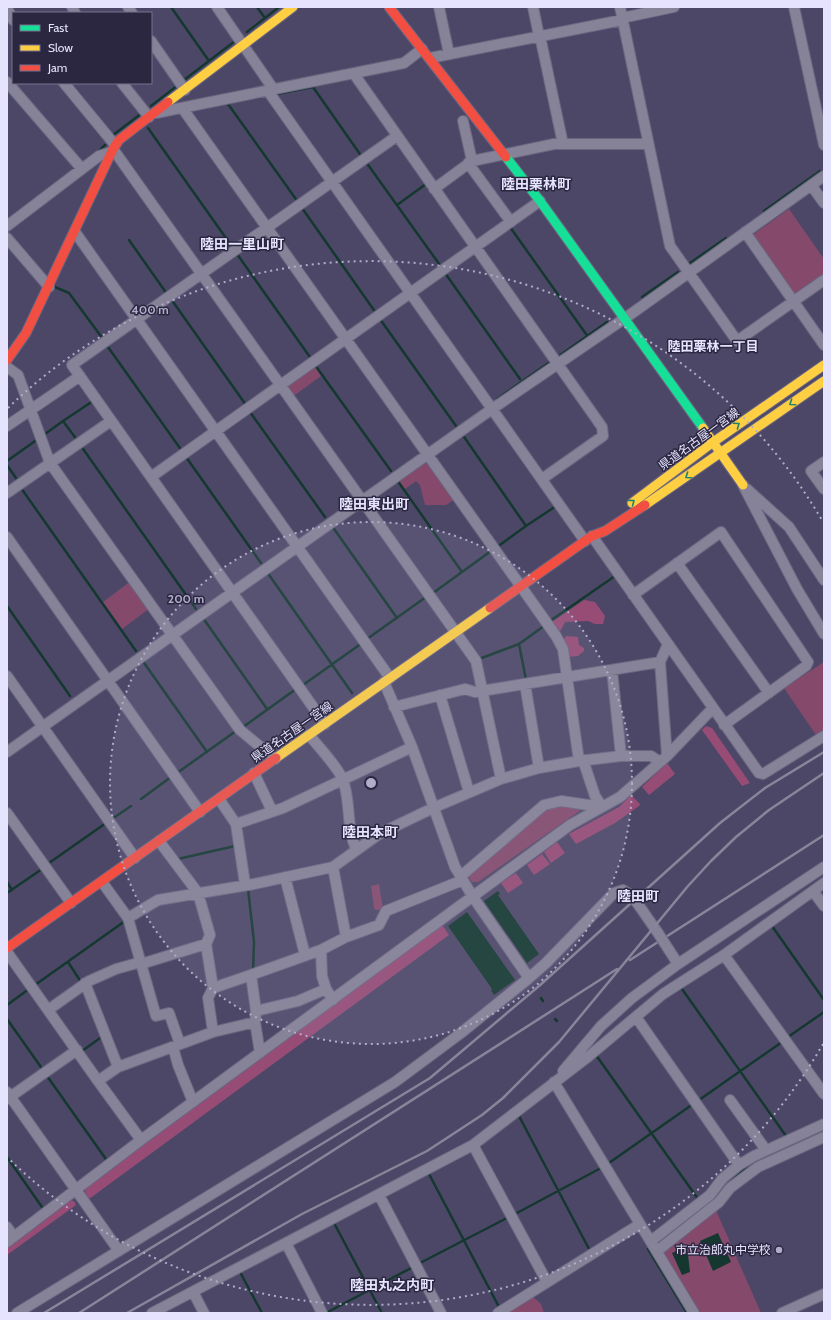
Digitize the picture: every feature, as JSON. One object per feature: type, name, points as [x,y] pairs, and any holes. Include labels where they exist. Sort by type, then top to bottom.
[{"type":"main road","points":[[7,360],[26,332],[49,287],[113,149],[119,140],[293,7]]},
{"type":"main road","points":[[389,7],[540,201],[743,485]]},
{"type":"main road","name":"県道名古屋一宮線","points":[[7,948],[588,538],[600,526],[712,443],[824,365]]},
{"type":"main road","name":"県道名古屋一宮線","points":[[588,538],[605,531],[720,454],[821,383]]},
{"type":"street","points":[[217,7],[332,182],[492,409],[542,479],[633,595],[759,773],[764,774],[824,736]]},
{"type":"street","points":[[439,7],[449,54]]},
{"type":"street","points":[[533,7],[563,144]]},
{"type":"street","points":[[620,7],[670,246],[737,341],[824,280]]},
{"type":"street","points":[[430,58],[674,7]]},
{"type":"street","points":[[794,7],[824,146]]},
{"type":"street","points":[[7,8],[12,18]]},
{"type":"street","points":[[152,42],[185,90]]},
{"type":"street","points":[[123,84],[152,115],[404,63],[422,49]]},
{"type":"street","points":[[354,74],[602,427],[603,436],[542,479]]},
{"type":"street","points":[[7,82],[82,169]]},
{"type":"street","points":[[65,84],[113,149],[476,661],[501,779]]},
{"type":"street","points":[[183,109],[563,649],[581,760],[595,796],[602,807]]},
{"type":"street","points":[[463,121],[470,162],[511,222]]},
{"type":"street","points":[[325,724],[72,366],[397,136]]},
{"type":"street","points":[[434,189],[470,162],[504,154],[554,144],[648,144]]},
{"type":"street","points":[[7,226],[99,156],[113,149]]},
{"type":"street","points":[[7,752],[492,409],[624,319],[824,176]]},
{"type":"street","points":[[811,185],[824,203]]},
{"type":"street","points":[[151,477],[540,201]]},
{"type":"street","points":[[75,232],[297,547],[387,680],[394,707],[412,747],[455,867],[473,897],[529,978]]},
{"type":"street","points":[[745,232],[824,345]]},
{"type":"street","points":[[7,238],[49,287]]},
{"type":"street","points":[[7,367],[18,375],[50,463],[240,730],[275,759]]},
{"type":"street","points":[[7,426],[80,376]]},
{"type":"street","points":[[821,383],[824,394]]},
{"type":"street","points":[[7,493],[111,421]]},
{"type":"street","points":[[824,462],[811,471],[824,489]]},
{"type":"street","points":[[743,485],[789,527],[824,580]]},
{"type":"street","points":[[743,485],[796,589],[824,634]]},
{"type":"street","points":[[633,595],[721,532],[808,662],[806,666],[724,725]]},
{"type":"street","points":[[7,537],[200,812]]},
{"type":"street","points":[[677,563],[769,693]]},
{"type":"street","points":[[664,759],[660,662],[668,644]]},
{"type":"street","points":[[394,707],[465,689],[475,692],[660,662]]},
{"type":"street","points":[[612,670],[621,756]]},
{"type":"street","points":[[7,676],[135,858]]},
{"type":"street","points":[[525,684],[539,768]]},
{"type":"street","points":[[440,695],[470,792]]},
{"type":"street","points":[[7,1227],[10,1239],[141,1140],[570,825],[620,797],[664,759],[713,708]]},
{"type":"street","points":[[310,735],[342,779],[347,800],[350,837],[356,849]]},
{"type":"street","points":[[236,824],[283,808],[412,747]]},
{"type":"street","points":[[128,918],[158,900],[285,878],[333,867],[378,834],[433,808],[501,779],[539,768],[581,760],[621,756],[651,756],[664,759]]},
{"type":"street","points":[[254,773],[272,811]]},
{"type":"street","points":[[219,799],[236,824],[245,884]]},
{"type":"street","points":[[213,988],[321,950],[379,925],[386,911],[462,878],[544,805],[561,801],[602,807]]},
{"type":"street","points":[[7,813],[71,903]]},
{"type":"street","points":[[159,841],[198,893],[210,935],[206,944],[213,988],[208,998],[213,1032]]},
{"type":"street","points":[[333,867],[346,938]]},
{"type":"street","points":[[554,1082],[590,1038],[617,1010],[678,964],[824,867]]},
{"type":"street","points":[[285,878],[305,955]]},
{"type":"street","points":[[102,882],[128,918],[156,1016],[169,1014],[176,1046],[178,1065],[193,1102]]},
{"type":"street","points":[[152,1313],[473,1145],[589,1056],[663,994],[724,955],[824,883]]},
{"type":"street","points":[[17,1313],[395,1082],[461,1033],[529,978],[546,963],[614,893],[623,890],[631,895],[678,964]]},
{"type":"street","points":[[813,891],[824,906]]},
{"type":"street","points":[[48,1010],[85,983],[116,969],[206,944]]},
{"type":"street","points":[[321,950],[322,976],[326,989],[333,1000]]},
{"type":"street","points":[[7,952],[141,1140]]},
{"type":"street","points":[[724,955],[824,1094]]},
{"type":"street","points":[[251,975],[256,1011],[255,1022],[260,1053]]},
{"type":"street","points":[[85,983],[118,1067]]},
{"type":"street","points":[[256,1011],[298,1001],[326,989]]},
{"type":"street","points":[[636,1017],[739,1165]]},
{"type":"street","points":[[98,1081],[118,1067],[213,1032],[255,1022]]},
{"type":"street","points":[[76,1050],[8,1096],[119,1251]]},
{"type":"street","points":[[554,1082],[694,1313]]},
{"type":"street","points":[[730,1100],[766,1150]]},
{"type":"street","points":[[654,1246],[710,1195],[722,1179],[739,1165],[766,1150],[824,1124]]},
{"type":"street","points":[[654,1246],[719,1202],[730,1188],[758,1167],[824,1137]]},
{"type":"street","points":[[473,1145],[547,1282]]},
{"type":"street","points":[[379,1195],[442,1313]]},
{"type":"street","points":[[498,1313],[640,1224]]},
{"type":"street","points":[[286,1243],[322,1313]]},
{"type":"street","points":[[192,1292],[204,1313]]},
{"type":"street","points":[[782,1313],[824,1294]]},
{"type":"shaded area","points":[[789,209],[824,259],[824,275],[796,294],[792,293],[753,237],[754,234]]},
{"type":"shaded area","points":[[314,365],[321,376],[292,397],[286,389],[287,384]]},
{"type":"shaded area","points":[[426,460],[455,499],[446,505],[425,505],[420,485],[416,481],[405,489],[397,478]]},
{"type":"shaded area","points":[[131,581],[150,608],[122,629],[103,602]]},
{"type":"shaded area","points":[[584,600],[595,602],[605,616],[603,624],[595,624],[588,621],[565,622],[561,630],[558,631],[552,622]]},
{"type":"shaded area","points":[[566,636],[578,637],[579,645],[584,648],[584,651],[578,656],[567,657],[562,642]]},
{"type":"shaded area","points":[[824,662],[824,731],[816,735],[784,688]]},
{"type":"shaded area","points":[[706,726],[712,728],[750,783],[742,786],[702,730]]},
{"type":"shaded area","points":[[667,763],[675,774],[649,795],[642,787]]},
{"type":"shaded area","points":[[631,795],[640,804],[639,806],[615,823],[576,844],[569,834],[619,807]]},
{"type":"shaded area","points":[[560,805],[581,806],[581,810],[478,882],[472,882],[467,875],[545,809]]},
{"type":"shaded area","points":[[557,842],[565,853],[551,863],[544,852]]},
{"type":"shaded area","points":[[542,854],[550,864],[534,875],[527,865]]},
{"type":"shaded area","points":[[516,873],[523,883],[508,893],[501,883]]},
{"type":"shaded area","points":[[379,884],[383,909],[376,910],[374,908],[371,886]]},
{"type":"shaded area","points":[[498,891],[500,894],[498,895],[539,954],[527,963],[484,901]]},
{"type":"shaded area","points":[[467,912],[515,980],[494,995],[491,990],[492,989],[448,926]]},
{"type":"shaded area","points":[[442,925],[449,935],[89,1199],[85,1193],[86,1186]]},
{"type":"shaded area","points":[[68,1200],[74,1201],[76,1205],[7,1255],[7,1244]]},
{"type":"shaded area","points":[[715,1208],[761,1313],[697,1313],[662,1256],[665,1247]]},
{"type":"shaded area","points":[[718,1233],[731,1262],[713,1271],[700,1241]]},
{"type":"shaded area","points":[[687,1246],[690,1272],[682,1275],[672,1253]]},
{"type":"shaded area","points":[[531,1295],[541,1304],[544,1313],[503,1313]]},
{"type":"waterway","points":[[171,7],[209,61]]},
{"type":"waterway","points":[[257,7],[265,18]]},
{"type":"waterway","points":[[247,32],[279,7]]},
{"type":"waterway","points":[[184,80],[235,41]]},
{"type":"waterway","points":[[151,106],[178,85]]},
{"type":"waterway","points":[[277,94],[313,87],[362,157]]},
{"type":"waterway","points":[[228,104],[298,202]]},
{"type":"waterway","points":[[113,135],[142,113]]},
{"type":"waterway","points":[[148,128],[233,248]]},
{"type":"waterway","points":[[98,152],[105,145]]},
{"type":"waterway","points":[[366,162],[442,268]]},
{"type":"waterway","points":[[764,211],[820,171]]},
{"type":"waterway","points":[[397,205],[426,184]]},
{"type":"waterway","points":[[302,208],[376,313]]},
{"type":"waterway","points":[[510,227],[586,334]]},
{"type":"waterway","points":[[690,263],[726,238]]},
{"type":"waterway","points":[[129,240],[167,294]]},
{"type":"waterway","points":[[237,254],[312,360]]},
{"type":"waterway","points":[[642,297],[678,272]]},
{"type":"waterway","points":[[445,273],[520,379]]},
{"type":"waterway","points":[[55,287],[69,293],[103,339]]},
{"type":"waterway","points":[[171,299],[246,405]]},
{"type":"waterway","points":[[380,319],[456,426]]},
{"type":"waterway","points":[[559,356],[607,322]]},
{"type":"waterway","points":[[108,347],[182,451]]},
{"type":"waterway","points":[[497,399],[550,362]]},
{"type":"waterway","points":[[315,365],[391,471]]},
{"type":"waterway","points":[[63,421],[93,401]]},
{"type":"waterway","points":[[250,412],[325,517]]},
{"type":"waterway","points":[[45,434],[63,421],[77,440]]},
{"type":"waterway","points":[[462,434],[526,526],[497,547]]},
{"type":"waterway","points":[[7,461],[38,439]]},
{"type":"waterway","points":[[81,446],[196,609]]},
{"type":"waterway","points":[[186,457],[261,563]]},
{"type":"waterway","points":[[7,465],[18,481]]},
{"type":"waterway","points":[[397,480],[462,572]]},
{"type":"waterway","points":[[21,488],[136,651]]},
{"type":"waterway","points":[[526,526],[556,506]]},
{"type":"waterway","points":[[332,526],[397,618]]},
{"type":"waterway","points":[[433,593],[491,551]]},
{"type":"waterway","points":[[267,572],[352,693]]},
{"type":"waterway","points":[[550,621],[615,576]]},
{"type":"waterway","points":[[367,639],[426,597]]},
{"type":"waterway","points":[[7,606],[70,696]]},
{"type":"waterway","points":[[203,618],[267,709]]},
{"type":"waterway","points":[[479,659],[519,644],[544,626]]},
{"type":"waterway","points":[[303,685],[362,643]]},
{"type":"waterway","points":[[519,644],[526,680]]},
{"type":"waterway","points":[[142,660],[207,752]]},
{"type":"waterway","points":[[243,727],[296,689]]},
{"type":"waterway","points":[[177,773],[236,731]]},
{"type":"waterway","points":[[141,799],[171,777]]},
{"type":"waterway","points":[[112,819],[131,806]]},
{"type":"waterway","points":[[49,863],[106,823]]},
{"type":"waterway","points":[[178,859],[235,846]]},
{"type":"waterway","points":[[7,893],[42,869]]},
{"type":"waterway","points":[[7,882],[12,890]]},
{"type":"waterway","points":[[248,889],[254,942],[253,971]]},
{"type":"waterway","points":[[35,985],[125,921]]},
{"type":"waterway","points":[[772,926],[824,1000]]},
{"type":"waterway","points":[[68,962],[81,982]]},
{"type":"waterway","points":[[7,1005],[29,989]]},
{"type":"waterway","points":[[682,989],[786,1136]]},
{"type":"waterway","points":[[788,1037],[824,1012]]},
{"type":"waterway","points":[[7,1019],[43,1070]]},
{"type":"waterway","points":[[82,1051],[103,1036]]},
{"type":"waterway","points":[[699,1100],[782,1042]]},
{"type":"waterway","points":[[596,1055],[698,1199]]},
{"type":"waterway","points":[[47,1076],[108,1162]]},
{"type":"waterway","points":[[609,1163],[693,1104]]},
{"type":"waterway","points":[[519,1116],[589,1249]]},
{"type":"waterway","points":[[721,1188],[744,1169],[770,1154],[824,1130]]},
{"type":"waterway","points":[[7,1157],[44,1210]]},
{"type":"waterway","points":[[515,1214],[601,1168]]},
{"type":"waterway","points":[[429,1174],[499,1307]]},
{"type":"waterway","points":[[684,1221],[714,1199],[717,1194]]},
{"type":"waterway","points":[[420,1263],[507,1218]]},
{"type":"waterway","points":[[334,1223],[382,1313]]},
{"type":"waterway","points":[[651,1246],[648,1249],[687,1313]]},
{"type":"waterway","points":[[326,1313],[413,1267]]},
{"type":"waterway","points":[[240,1272],[262,1313]]},
{"type":"railway","points":[[44,1313],[430,1078],[539,986],[720,823],[765,788],[824,752]]},
{"type":"railway","points":[[127,1313],[302,1214],[427,1151],[482,1115],[503,1098],[559,1042],[688,886],[711,861],[736,837],[769,810],[824,773]]},
{"type":"railway","points":[[630,960],[824,835]]},
{"type":"railway","points":[[79,1313],[617,969]]},
{"type":"traffic: fast","points":[[506,157],[540,201],[703,428]]},
{"type":"traffic: slow","points":[[168,102],[293,7]]},
{"type":"traffic: slow","points":[[632,503],[712,443],[824,365]]},
{"type":"traffic: slow","points":[[645,505],[824,381]]},
{"type":"traffic: slow","points":[[703,428],[743,485]]},
{"type":"traffic: slow","points":[[276,758],[490,608]]},
{"type":"traffic: jam","points":[[389,7],[506,157]]},
{"type":"traffic: jam","points":[[7,360],[26,333],[113,149],[119,140],[168,102]]},
{"type":"traffic: jam","points":[[490,608],[592,536],[605,531],[645,505]]},
{"type":"traffic: jam","points":[[7,948],[276,758]]},
{"type":"place","name":"市立治郎丸中学校","points":[[779,1250]]},
{"type":"district","name":"陸田栗林町","points":[[536,184]]},
{"type":"district","name":"陸田一里山町","points":[[242,244]]},
{"type":"district","name":"陸田栗林一丁目","points":[[713,346]]},
{"type":"district","name":"陸田東出町","points":[[374,504]]},
{"type":"district","name":"陸田本町","points":[[370,832]]},
{"type":"district","name":"陸田町","points":[[638,896]]},
{"type":"district","name":"陸田丸之内町","points":[[392,1285]]}]
